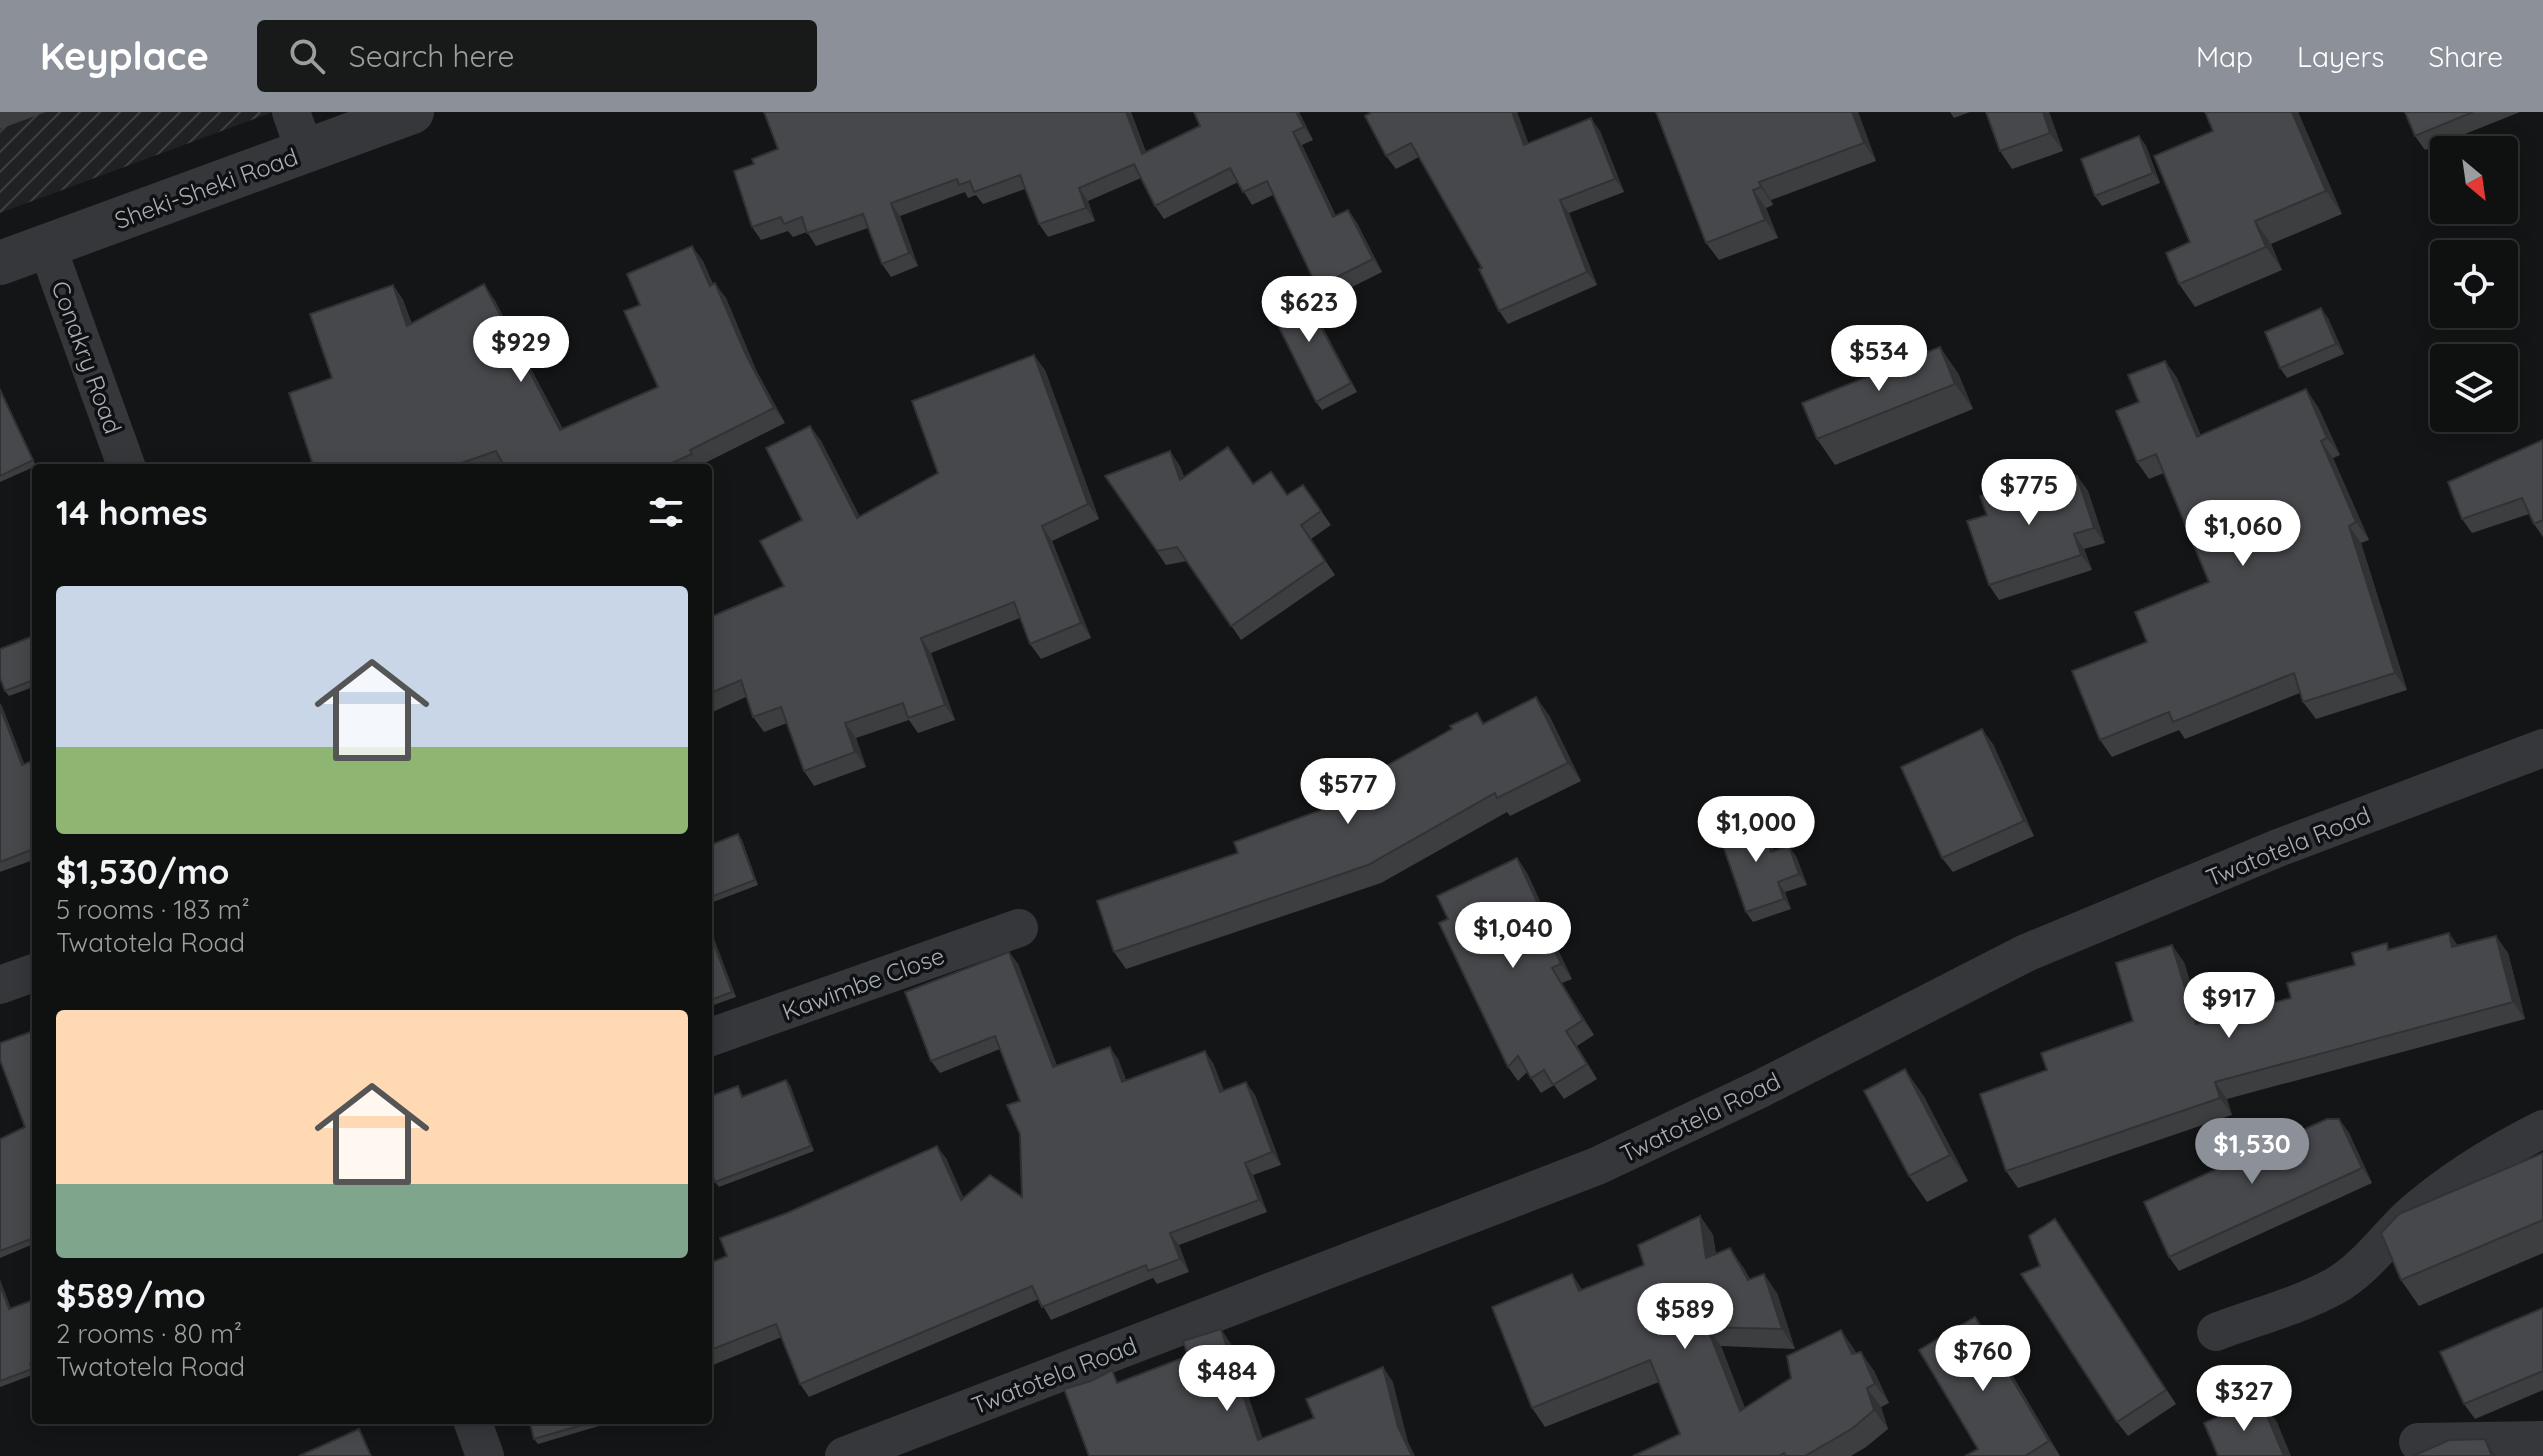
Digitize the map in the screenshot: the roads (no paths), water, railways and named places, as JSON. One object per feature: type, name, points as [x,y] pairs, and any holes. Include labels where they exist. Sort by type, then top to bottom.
[{"type":"street","name":"Sheki-Sheki Road","points":[[0,263],[47,246],[298,132],[412,112]]},
{"type":"street","name":"Conakry Road","points":[[47,246],[126,464]]},
{"type":"street","name":"Twatotela Road","points":[[844,1456],[1597,1166],[1760,1089],[2026,953],[2278,848],[2542,750]]},
{"type":"street","name":"Kawimbe Close","points":[[712,1037],[1019,928]]},
{"type":"street","points":[[0,985],[32,973]]},
{"type":"street","points":[[2216,1332],[2336,1285],[2358,1270],[2386,1238],[2445,1187],[2489,1156],[2543,1129]]},
{"type":"street","points":[[473,1424],[485,1456]]},
{"type":"street","points":[[2418,1442],[2543,1440]]}]
